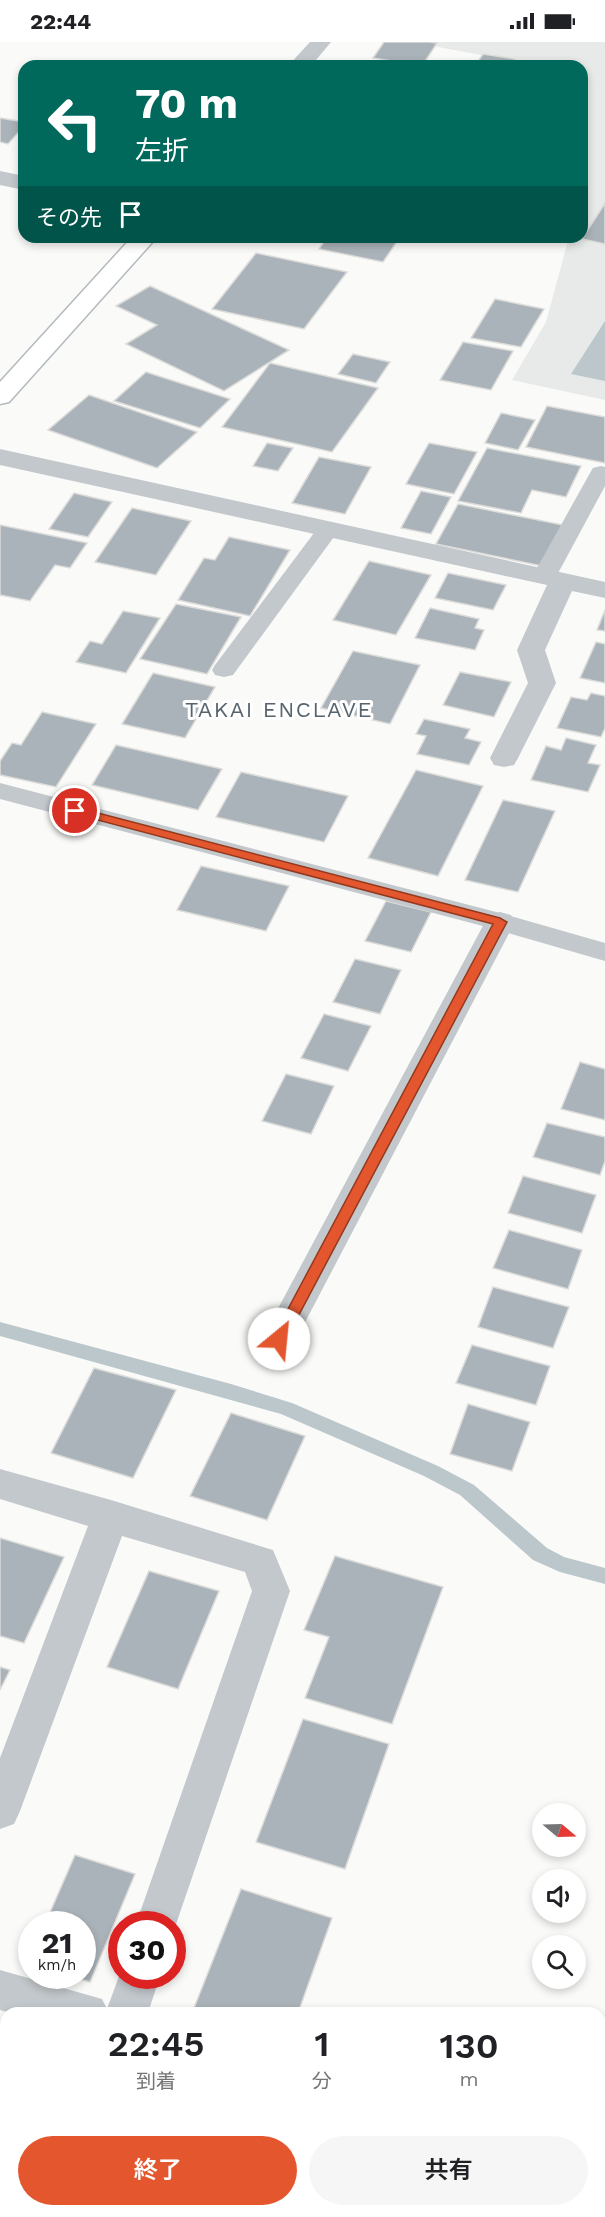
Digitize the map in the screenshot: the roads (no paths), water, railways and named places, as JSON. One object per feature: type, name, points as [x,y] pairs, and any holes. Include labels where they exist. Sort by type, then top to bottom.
[{"type":"street","points":[[304,60],[321,42]]},
{"type":"street","points":[[0,178],[18,182]]},
{"type":"street","points":[[1,394],[140,243]]},
{"type":"street","points":[[0,457],[605,590]]},
{"type":"street","points":[[504,758],[542,683],[531,650],[554,579]]},
{"type":"street","points":[[279,1339],[500,922]]},
{"type":"street","points":[[0,1484],[260,1561],[271,1591],[161,1911]]},
{"type":"street","points":[[0,1811],[111,1515]]},
{"type":"street","points":[[129,2007],[135,1989]]},
{"type":"street","points":[[0,1990],[64,2007]]},
{"type":"lane","points":[[554,579],[601,472]]},
{"type":"lane","points":[[224,670],[328,530]]},
{"type":"lane","points":[[0,791],[500,922],[605,952]]},
{"type":"waterway","points":[[0,1329],[286,1408],[431,1471],[467,1490],[540,1554],[560,1564],[605,1576]]},
{"type":"district","name":"TAKAI ENCLAVE","points":[[279,709]]}]
